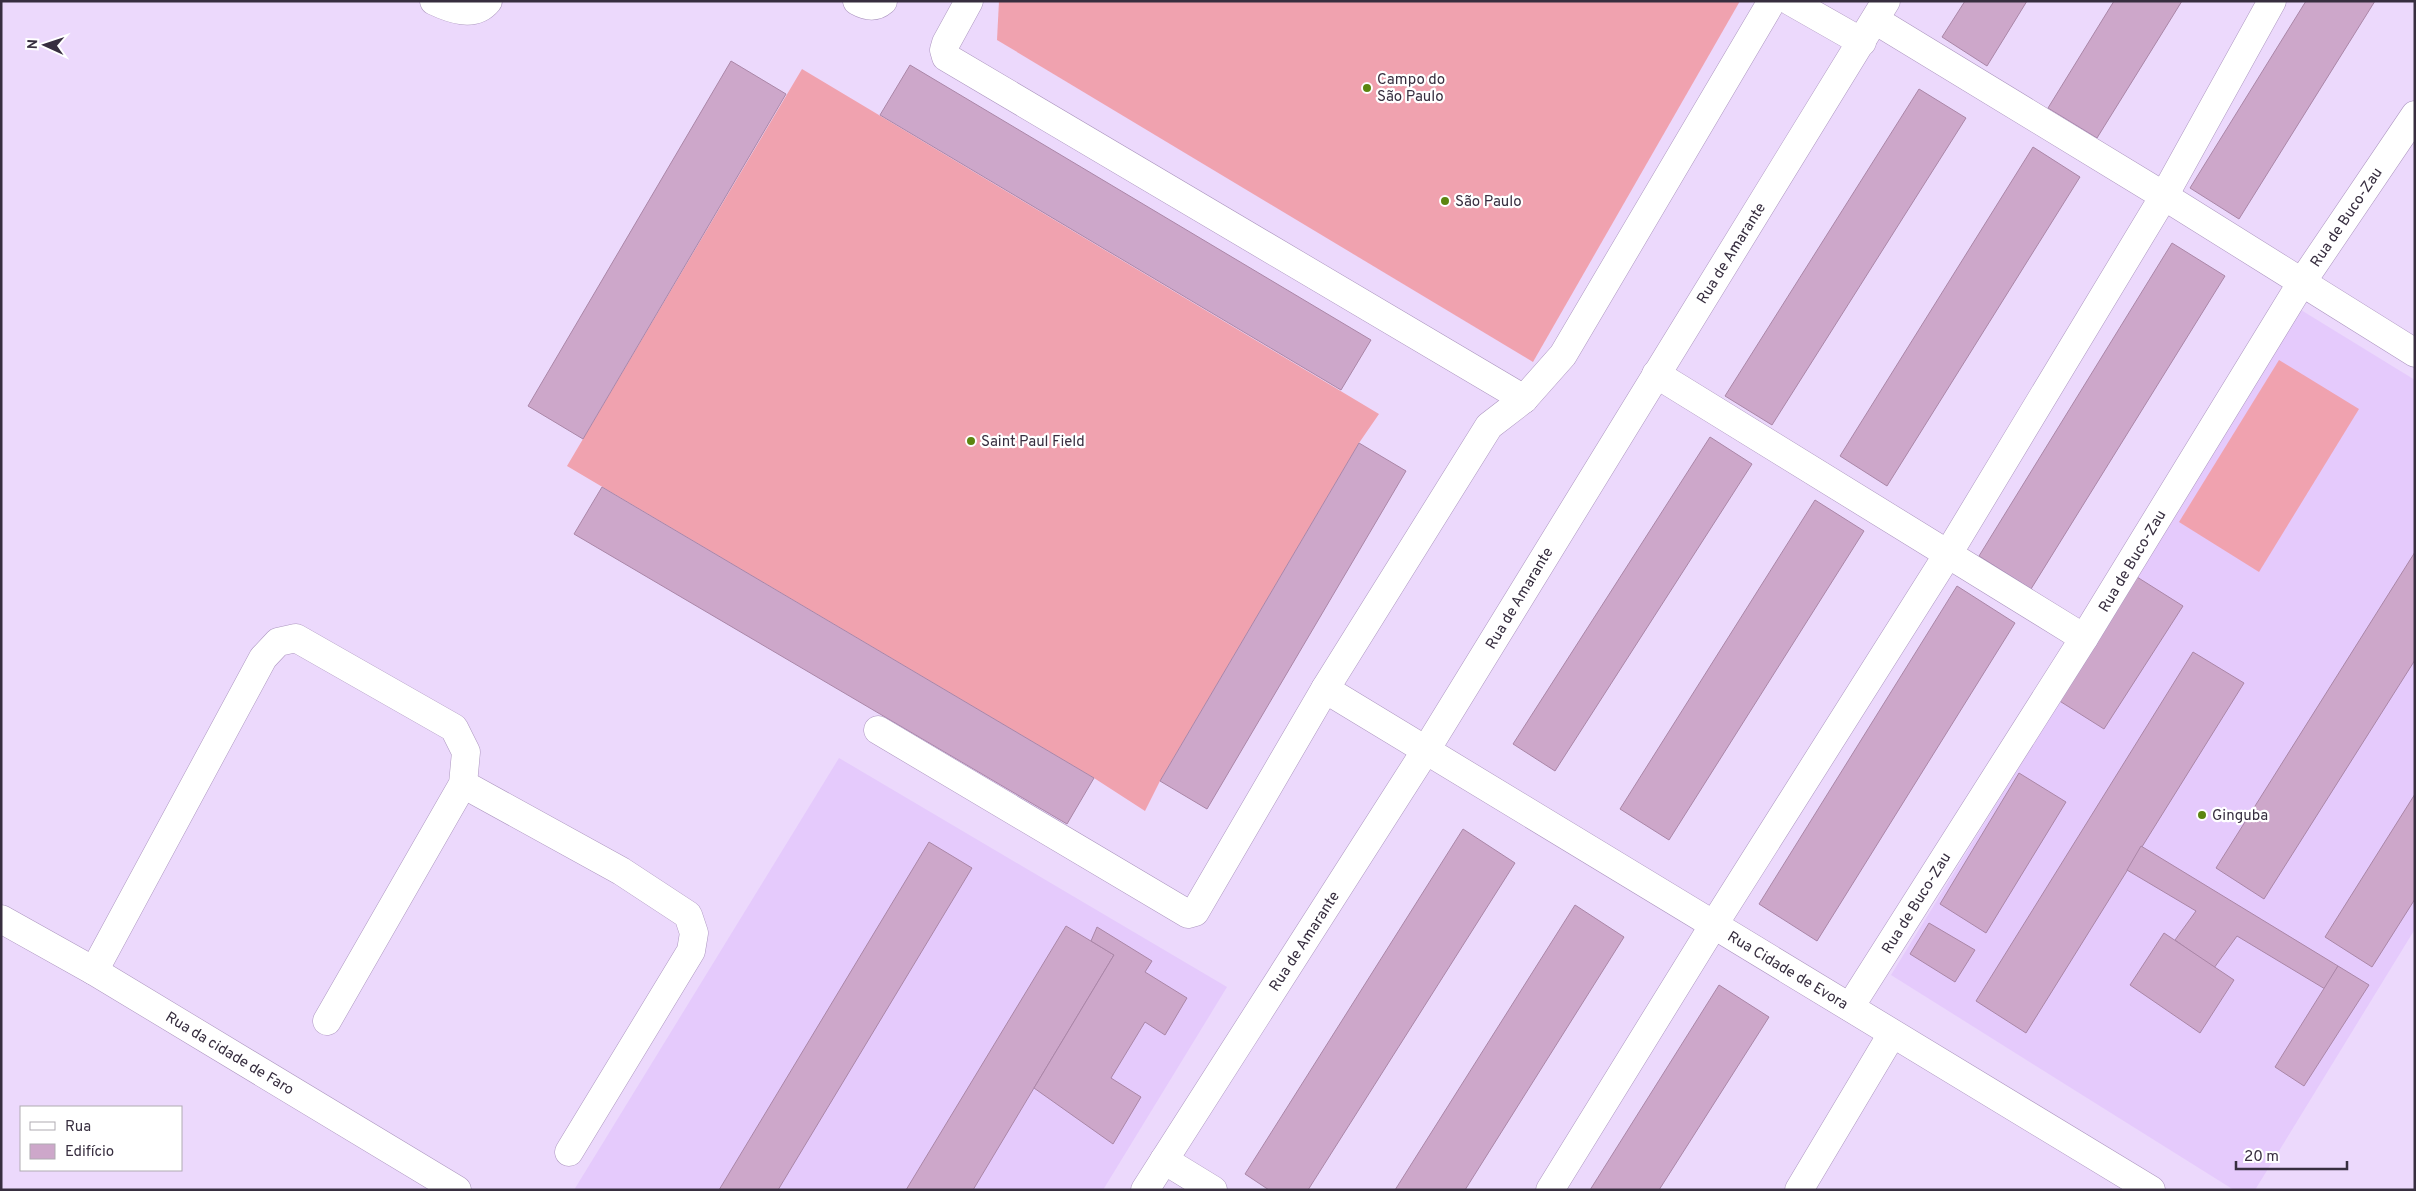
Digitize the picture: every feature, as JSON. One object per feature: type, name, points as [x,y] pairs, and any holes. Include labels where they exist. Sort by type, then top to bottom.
[{"type":"street","points":[[434,1],[452,10],[480,6]]},
{"type":"street","points":[[969,1],[946,43],[944,50],[946,58],[1524,399]]},
{"type":"street","points":[[878,730],[1191,914],[1195,912],[1325,689],[1489,426],[1524,399],[1563,355],[1772,1]]},
{"type":"street","points":[[1790,1],[1874,21],[2164,196],[2415,353]]},
{"type":"street","points":[[1550,1190],[1713,926],[1948,554],[2164,196],[2272,1]]},
{"type":"street","name":"Rua de Amarante","points":[[1145,1190],[1426,750],[1874,21]]},
{"type":"street","name":"Rua de Buco-Zau","points":[[1850,1006],[2084,638],[2302,282],[2415,116]]},
{"type":"street","points":[[1656,374],[2084,638]]},
{"type":"street","points":[[94,971],[263,658],[278,642],[296,638],[454,728],[466,752],[463,784],[327,1021]]},
{"type":"street","name":"Rua Cidade de Evora","points":[[1325,689],[1713,926],[1850,1006],[2124,1183],[2151,1190]]},
{"type":"street","points":[[463,784],[621,871],[688,915],[694,932],[691,951],[569,1152]]},
{"type":"street","name":"Rua da cidade de Faro","points":[[1,919],[94,971],[457,1190]]},
{"type":"street","points":[[1799,1190],[1892,1034]]},
{"type":"street","points":[[1164,1160],[1213,1190]]},
{"type":"shaded area","name":"São Paulo","points":[[999,1],[1740,1],[1533,362],[997,40]]},
{"type":"shaded area","name":"Saint Paul Field","points":[[802,69],[1379,414],[1359,443],[1160,781],[1145,811],[1094,778],[567,466]]},
{"type":"shaded area","name":"Ginguba","points":[[2301,310],[2415,380],[2415,929],[2255,1190],[2234,1190],[1891,975]]},
{"type":"shaded area","points":[[2279,360],[2359,409],[2259,572],[2179,522]]},
{"type":"shaded area","points":[[839,758],[1227,987],[1103,1190],[574,1190]]},
{"type":"building","points":[[1965,1],[2027,1],[1987,66],[1942,37]]},
{"type":"building","points":[[2114,1],[2182,1],[2097,138],[2048,108]]},
{"type":"building","points":[[2306,1],[2375,1],[2239,219],[2190,188]]},
{"type":"building","points":[[731,61],[786,94],[583,439],[528,406]]},
{"type":"building","points":[[910,65],[1371,340],[1341,390],[880,115]]},
{"type":"building","points":[[1919,89],[1966,118],[1772,425],[1725,396]]},
{"type":"building","points":[[2033,147],[2080,177],[1887,486],[1840,456]]},
{"type":"building","points":[[2172,243],[2225,276],[2031,589],[1979,556]]},
{"type":"building","points":[[1710,437],[1752,464],[1555,771],[1513,744]]},
{"type":"building","points":[[1359,443],[1406,471],[1207,809],[1160,781]]},
{"type":"building","points":[[602,487],[1094,778],[1067,824],[574,534]]},
{"type":"building","points":[[1815,500],[1864,531],[1669,840],[1620,809]]},
{"type":"building","points":[[2415,552],[2415,660],[2264,899],[2216,868]]},
{"type":"building","points":[[2137,577],[2183,606],[2104,729],[2058,700]]},
{"type":"building","points":[[1957,586],[2015,623],[1817,941],[1759,904]]},
{"type":"building","points":[[2193,652],[2244,683],[2026,1033],[1976,1001]]},
{"type":"building","points":[[2019,773],[2066,802],[1986,933],[1940,904]]},
{"type":"building","points":[[2415,794],[2415,899],[2372,967],[2325,937]]},
{"type":"building","points":[[1463,829],[1515,863],[1308,1190],[1269,1190],[1245,1174]]},
{"type":"building","points":[[929,842],[972,868],[778,1190],[719,1190]]},
{"type":"building","points":[[2141,846],[2338,966],[2325,989],[2237,936],[2214,968],[2175,940],[2196,911],[2127,870]]},
{"type":"building","points":[[1575,905],[1624,937],[1465,1190],[1395,1190]]},
{"type":"building","points":[[1929,923],[1975,950],[1955,982],[1910,954]]},
{"type":"building","points":[[1066,926],[1114,955],[973,1190],[906,1190]]},
{"type":"building","points":[[1097,927],[1152,961],[1145,972],[1187,998],[1165,1035],[1145,1022],[1111,1078],[1141,1097],[1113,1144],[1034,1088],[1114,955],[1091,941]]},
{"type":"building","points":[[2164,933],[2234,980],[2200,1033],[2130,985]]},
{"type":"building","points":[[2338,966],[2369,985],[2304,1086],[2275,1067]]},
{"type":"building","points":[[1719,985],[1769,1017],[1659,1190],[1590,1190]]},
{"type":"place","name":"Campo do São Paulo","points":[[1367,88]]},
{"type":"place","name":"São Paulo","points":[[1445,201]]},
{"type":"place","name":"Saint Paul Field","points":[[971,441]]},
{"type":"place","name":"Ginguba","points":[[2202,815]]}]
